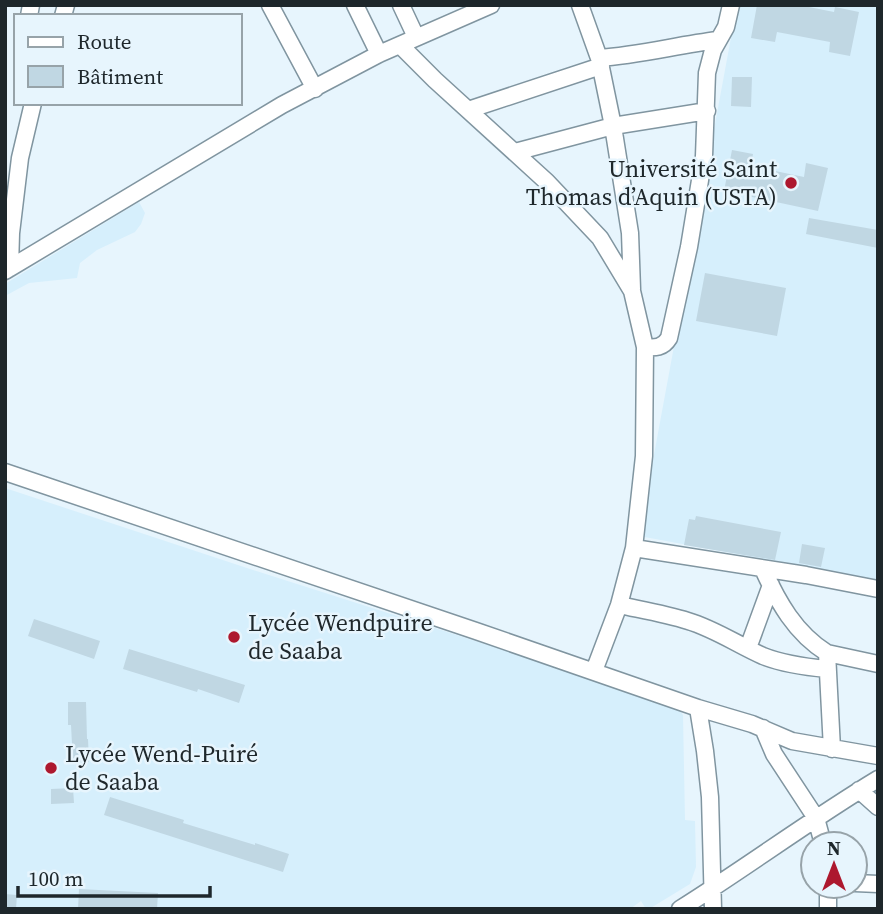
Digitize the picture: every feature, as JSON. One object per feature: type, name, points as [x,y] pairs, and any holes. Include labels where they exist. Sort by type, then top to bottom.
[{"type":"street","points":[[270,5],[315,89]]},
{"type":"street","points":[[355,5],[379,54]]},
{"type":"street","points":[[401,5],[416,37]]},
{"type":"street","points":[[8,269],[282,105],[379,54],[491,5]]},
{"type":"street","points":[[580,5],[600,62],[613,126],[630,233],[632,291],[645,348],[644,456],[634,548],[619,605],[594,671]]},
{"type":"street","points":[[645,348],[660,347],[669,338],[689,247],[704,156],[707,73],[713,50],[726,27],[732,5]]},
{"type":"street","points":[[468,110],[600,62],[671,46],[718,40]]},
{"type":"street","points":[[400,45],[547,182],[600,238],[632,291]]},
{"type":"street","points":[[8,269],[20,159],[33,105]]},
{"type":"street","points":[[515,152],[613,126],[707,111]]},
{"type":"street","points":[[5,472],[763,728],[792,741],[878,756]]},
{"type":"street","points":[[634,548],[878,589]]},
{"type":"street","points":[[763,569],[793,623],[827,661],[832,749]]},
{"type":"street","points":[[748,648],[771,585]]},
{"type":"street","points":[[619,605],[689,621],[780,662],[809,667],[827,661],[878,664]]},
{"type":"street","points":[[698,708],[710,797],[713,909]]},
{"type":"street","points":[[763,728],[774,754],[816,818],[819,830]]},
{"type":"street","points":[[680,909],[878,779]]},
{"type":"street","points":[[859,790],[878,807]]},
{"type":"shaded area","name":"Université Saint Thomas d’Aquin (USTA)","points":[[737,5],[878,5],[878,580],[639,536]]},
{"type":"shaded area","points":[[139,202],[145,213],[135,232],[97,250],[80,263],[77,278],[29,283],[5,296],[5,284]]},
{"type":"shaded area","name":"Lycée Wendpuire de Saaba","points":[[5,488],[676,705],[683,715],[685,820],[695,821],[696,867],[690,884],[649,909],[646,909],[641,901],[630,909],[5,909]]},
{"type":"building","points":[[757,5],[799,5],[834,12],[835,7],[859,12],[850,56],[829,52],[830,42],[777,32],[775,42],[751,38]]},
{"type":"building","points":[[732,77],[752,77],[751,107],[731,106]]},
{"type":"building","points":[[732,150],[753,154],[751,166],[804,177],[806,163],[828,168],[818,211],[724,191]]},
{"type":"building","points":[[809,218],[878,230],[878,248],[806,234]]},
{"type":"building","points":[[705,273],[786,288],[777,336],[696,321]]},
{"type":"building","points":[[696,516],[781,532],[775,560],[684,545],[689,519],[695,520]]},
{"type":"building","points":[[802,544],[825,548],[821,567],[799,563]]},
{"type":"building","points":[[34,619],[100,641],[94,659],[28,636]]},
{"type":"building","points":[[129,649],[245,685],[239,703],[123,669]]},
{"type":"building","points":[[68,702],[86,702],[89,762],[73,763]]},
{"type":"building","points":[[73,788],[74,803],[51,804],[51,789]]},
{"type":"building","points":[[110,797],[184,820],[183,823],[289,854],[283,872],[104,815]]},
{"type":"building","points":[[79,889],[158,893],[157,909],[78,909]]},
{"type":"building","points":[[5,894],[17,895],[16,909],[5,909]]},
{"type":"place","name":"Université Saint Thomas d’Aquin (USTA)","points":[[791,183]]},
{"type":"place","name":"Lycée Wendpuire de Saaba","points":[[234,637]]},
{"type":"place","name":"Lycée Wend-Puiré de Saaba","points":[[51,768]]}]
